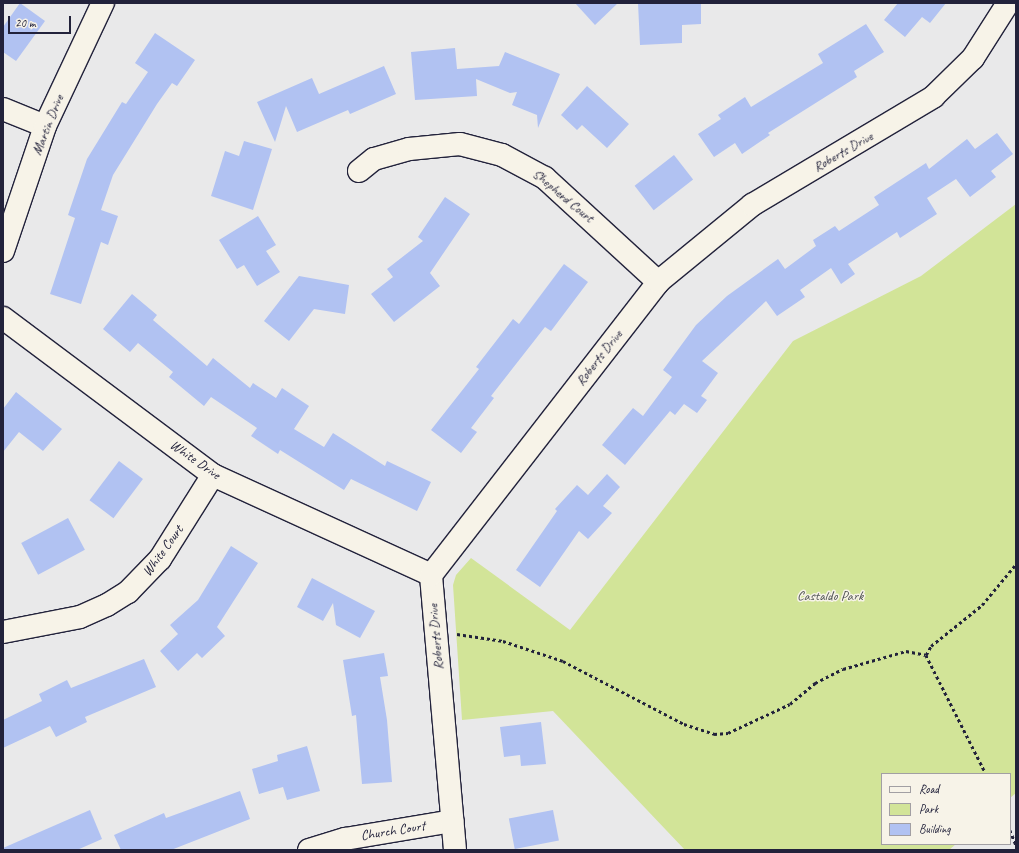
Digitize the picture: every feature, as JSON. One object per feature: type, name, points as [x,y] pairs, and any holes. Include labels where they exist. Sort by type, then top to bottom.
[{"type":"street","name":"Martin Drive","points":[[3,251],[45,126],[103,3]]},
{"type":"street","name":"Roberts Drive","points":[[455,850],[431,575],[658,282],[752,205],[933,97],[973,58],[1008,3]]},
{"type":"street","points":[[3,109],[45,126]]},
{"type":"street","name":"Shepherd Court","points":[[359,171],[374,158],[416,148],[460,144],[502,156],[545,178],[658,282]]},
{"type":"street","name":"White Drive","points":[[3,318],[213,475],[431,575]]},
{"type":"street","name":"White Court","points":[[3,632],[80,617],[107,605],[128,592],[160,559],[213,475]]},
{"type":"street","name":"Church Court","points":[[309,850],[345,839],[453,821]]},
{"type":"path","points":[[926,655],[931,646],[982,605],[1016,564]]},
{"type":"path","points":[[436,634],[503,641],[563,661],[684,724],[700,731],[714,734],[728,733],[790,704],[815,683],[843,669],[906,651],[926,655]]},
{"type":"path","points":[[926,655],[985,773]]},
{"type":"path","points":[[1011,832],[1016,845]]},
{"type":"green space","name":"Castaldo Park","points":[[1016,204],[1016,793],[1011,797],[1011,773],[881,773],[881,845],[955,845],[949,850],[685,850],[553,711],[462,720],[453,585],[456,575],[471,558],[570,630],[793,341],[921,276]]},
{"type":"building","points":[[20,3],[45,21],[16,61],[3,52],[3,27]]},
{"type":"building","points":[[575,3],[618,3],[595,25]]},
{"type":"building","points":[[638,3],[701,3],[701,24],[682,25],[682,43],[640,45]]},
{"type":"building","points":[[898,3],[946,3],[930,23],[922,17],[905,37],[884,20]]},
{"type":"building","points":[[866,24],[884,52],[854,71],[857,77],[768,133],[770,135],[742,154],[735,143],[714,157],[698,134],[721,119],[718,115],[745,97],[751,107],[823,63],[818,54]]},
{"type":"building","points":[[155,33],[195,60],[177,86],[172,83],[157,104],[113,175],[101,210],[118,216],[108,245],[101,242],[81,304],[50,294],[75,218],[68,215],[87,159],[122,102],[126,104],[148,72],[135,63]]},
{"type":"building","points":[[455,48],[457,69],[499,66],[505,52],[560,74],[538,128],[537,115],[512,105],[517,92],[510,93],[476,79],[477,96],[415,100],[411,52]]},
{"type":"building","points":[[384,66],[396,94],[350,114],[348,110],[297,132],[286,106],[275,142],[257,102],[312,78],[319,94]]},
{"type":"building","points":[[587,86],[629,124],[607,148],[582,125],[577,130],[561,115]]},
{"type":"building","points":[[997,133],[1013,154],[991,171],[996,177],[970,197],[956,179],[927,198],[937,214],[900,238],[897,232],[848,264],[855,274],[841,284],[831,268],[800,290],[805,297],[777,316],[766,301],[702,361],[718,373],[701,396],[707,400],[697,413],[684,404],[675,415],[670,411],[625,465],[602,445],[633,408],[643,416],[672,377],[663,370],[696,325],[727,296],[778,259],[785,269],[816,246],[813,240],[835,226],[839,231],[879,205],[874,197],[926,163],[929,169],[967,139],[975,149]]},
{"type":"building","points":[[244,141],[272,149],[253,210],[211,196],[225,151],[239,156]]},
{"type":"building","points":[[674,155],[693,179],[654,210],[635,186]]},
{"type":"building","points":[[445,197],[470,214],[430,273],[440,286],[394,322],[371,294],[393,277],[387,269],[423,241],[418,237]]},
{"type":"building","points":[[258,216],[276,245],[266,251],[280,272],[257,286],[244,265],[237,269],[219,240]]},
{"type":"building","points":[[564,264],[588,282],[551,331],[545,327],[491,396],[494,398],[471,428],[477,432],[461,453],[431,430],[479,369],[476,367],[513,319],[519,324]]},
{"type":"building","points":[[299,276],[349,285],[345,314],[314,309],[289,341],[264,321]]},
{"type":"building","points":[[132,294],[157,315],[153,320],[207,366],[213,358],[250,388],[253,383],[276,398],[282,388],[309,406],[294,429],[324,447],[333,433],[385,466],[387,461],[431,482],[417,511],[351,479],[344,490],[280,450],[278,454],[251,436],[257,428],[211,397],[204,406],[169,377],[173,372],[138,343],[130,352],[103,329]]},
{"type":"building","points":[[16,392],[62,429],[43,451],[19,432],[3,452],[3,409]]},
{"type":"building","points":[[119,461],[143,479],[113,518],[90,500]]},
{"type":"building","points":[[607,474],[620,487],[603,506],[612,513],[588,539],[579,531],[540,587],[516,570],[557,511],[555,509],[577,485],[588,495]]},
{"type":"building","points":[[68,518],[85,550],[38,575],[21,543]]},
{"type":"building","points":[[231,546],[258,563],[217,627],[225,636],[202,658],[197,653],[178,671],[160,651],[178,634],[170,625],[198,600]]},
{"type":"building","points":[[312,578],[375,611],[360,638],[336,625],[333,603],[323,621],[297,607]]},
{"type":"building","points":[[384,653],[388,676],[380,677],[387,720],[392,782],[362,784],[356,715],[352,716],[343,660]]},
{"type":"building","points":[[144,659],[156,687],[85,717],[87,722],[56,737],[50,726],[3,748],[3,720],[42,701],[39,694],[67,680],[71,688]]},
{"type":"building","points":[[541,722],[546,764],[521,766],[520,755],[504,757],[500,727]]},
{"type":"building","points":[[307,746],[320,791],[287,800],[283,787],[259,794],[252,769],[278,761],[277,755]]},
{"type":"building","points":[[240,791],[250,819],[171,850],[121,850],[114,835],[164,813],[166,818]]},
{"type":"building","points":[[90,810],[102,839],[77,850],[3,850],[3,848]]},
{"type":"building","points":[[553,810],[559,840],[515,849],[509,819]]}]
